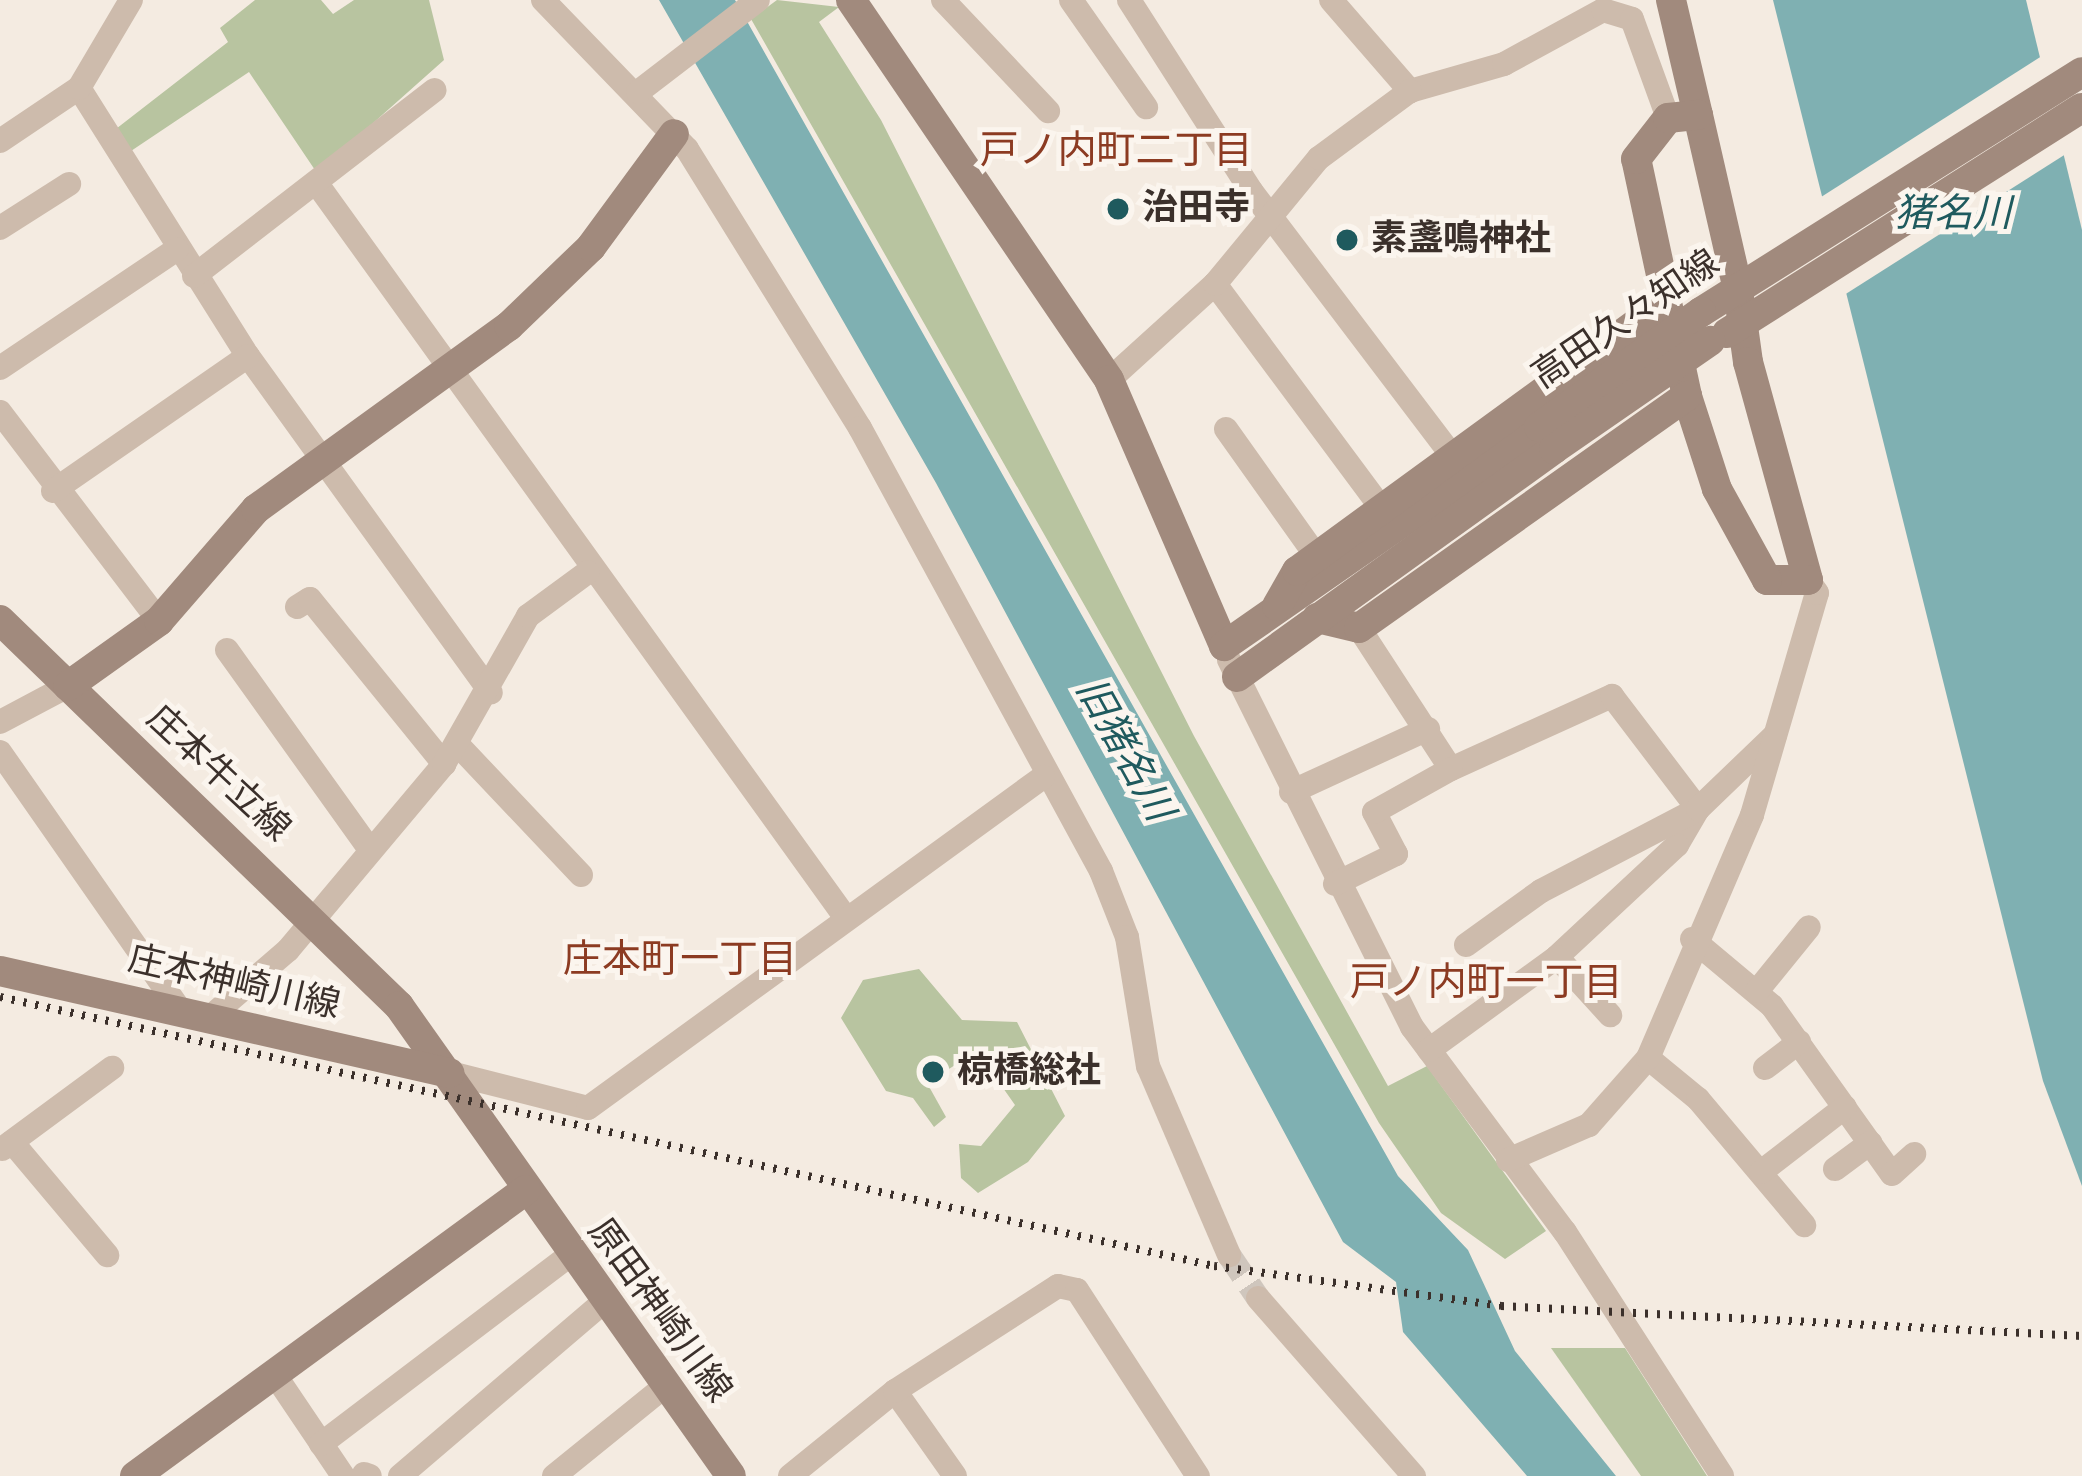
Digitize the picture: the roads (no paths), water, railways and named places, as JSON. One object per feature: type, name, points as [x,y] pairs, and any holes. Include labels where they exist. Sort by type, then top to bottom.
[{"type":"main road","points":[[851,0],[1109,380],[1224,646]]},
{"type":"main road","points":[[1671,0],[1683,116],[1746,285],[1808,580],[1767,580],[1717,488],[1687,396],[1636,159],[1683,116]]},
{"type":"main road","name":"高田久々知線","points":[[1224,646],[1546,438],[1706,327],[1746,285],[2082,72]]},
{"type":"main road","name":"高田久々知線","points":[[1706,327],[1752,319],[2082,107]]},
{"type":"main road","points":[[0,620],[68,686],[159,621],[214,545],[447,369],[591,247],[674,134]]},
{"type":"main road","points":[[1270,618],[1317,556],[1667,301]]},
{"type":"main road","points":[[1317,618],[1359,628],[1687,396]]},
{"type":"main road","name":"高田久々知線","points":[[1237,677],[1546,438]]},
{"type":"main road","name":"庄本牛立線","points":[[68,686],[314,918],[450,1072],[526,1190]]},
{"type":"main road","name":"庄本神崎川線","points":[[3,968],[450,1072]]},
{"type":"main road","points":[[136,1476],[526,1190]]},
{"type":"main road","name":"原田神崎川線","points":[[526,1190],[731,1476]]},
{"type":"street","points":[[544,0],[647,85],[860,428],[1118,915],[1148,1066],[1229,1256]]},
{"type":"street","points":[[647,85],[758,0]]},
{"type":"street","points":[[943,0],[1048,111]]},
{"type":"street","points":[[1071,0],[1146,107]]},
{"type":"street","points":[[1129,0],[1270,217],[1454,457]]},
{"type":"street","points":[[1331,0],[1410,91]]},
{"type":"street","points":[[0,140],[79,88],[123,2]]},
{"type":"street","points":[[1109,380],[1215,284],[1319,158],[1410,91],[1504,64],[1600,5],[1632,20],[1683,116]]},
{"type":"street","points":[[79,88],[248,356],[491,693]]},
{"type":"street","points":[[194,276],[320,188],[435,90]]},
{"type":"street","points":[[0,229],[69,184]]},
{"type":"street","points":[[320,188],[587,572],[846,918]]},
{"type":"street","points":[[0,368],[177,249]]},
{"type":"street","points":[[1215,284],[1382,509]]},
{"type":"street","points":[[53,491],[248,356]]},
{"type":"street","points":[[0,412],[53,491],[159,621]]},
{"type":"street","points":[[1226,429],[1317,556]]},
{"type":"street","points":[[209,1018],[314,918],[451,755],[491,693],[528,616],[587,572]]},
{"type":"street","points":[[1508,1160],[1589,1125],[1648,1058],[1692,939],[1752,814],[1817,593],[1808,580]]},
{"type":"street","points":[[297,607],[310,599],[451,755],[581,875]]},
{"type":"street","points":[[1359,628],[1451,769]]},
{"type":"street","points":[[1224,646],[1335,884],[1429,1050],[1722,1476]]},
{"type":"street","points":[[227,650],[370,850]]},
{"type":"street","points":[[0,722],[68,686]]},
{"type":"street","points":[[1335,884],[1396,854],[1374,812],[1451,769],[1612,696],[1698,809]]},
{"type":"street","points":[[1291,792],[1428,729]]},
{"type":"street","points":[[1466,945],[1540,891],[1698,809],[1776,734]]},
{"type":"street","points":[[0,752],[179,1009]]},
{"type":"street","points":[[450,1072],[588,1108],[1043,777]]},
{"type":"street","points":[[1720,791],[1752,814]]},
{"type":"street","points":[[1429,1050],[1557,957],[1677,845],[1698,809]]},
{"type":"street","points":[[1756,991],[1809,927]]},
{"type":"street","points":[[1692,939],[1756,991],[1799,1042],[1892,1174],[1914,1154]]},
{"type":"street","points":[[1557,957],[1610,1016]]},
{"type":"street","points":[[1765,1068],[1799,1042]]},
{"type":"street","points":[[1648,1058],[1761,1172],[1804,1225]]},
{"type":"street","points":[[106,1256],[6,1146],[112,1068]]},
{"type":"street","points":[[1761,1172],[1845,1107]]},
{"type":"street","points":[[1835,1169],[1870,1143]]},
{"type":"street","points":[[321,1444],[570,1255]]},
{"type":"street","points":[[790,1476],[896,1390],[1058,1286],[1077,1289],[1198,1476]]},
{"type":"street","points":[[1258,1298],[1414,1476]]},
{"type":"street","points":[[400,1476],[604,1302]]},
{"type":"street","points":[[275,1375],[321,1444],[359,1475]]},
{"type":"street","points":[[554,1476],[665,1386]]},
{"type":"street","points":[[896,1390],[955,1476]]},
{"type":"water","name":"旧猪名川","points":[[659,0],[735,0],[1398,1176],[1468,1250],[1515,1351],[1616,1476],[1527,1476],[1403,1332],[1396,1282],[1343,1242],[936,483]]},
{"type":"water","name":"猪名川","points":[[1773,0],[2026,0],[2082,230],[2082,1186],[2043,1081]]},
{"type":"tunnel","points":[[1229,1255],[1258,1298]]},
{"type":"railway","points":[[0,997],[1214,1266],[1501,1306],[2082,1336]]},
{"type":"place","name":"治田寺","points":[[1118,209]]},
{"type":"place","name":"素盞鳴神社","points":[[1347,240]]},
{"type":"place","name":"椋橋総社","points":[[933,1072]]},
{"type":"district","name":"戸ノ内町二丁目","points":[[1116,152]]},
{"type":"district","name":"庄本町一丁目","points":[[680,961]]},
{"type":"district","name":"戸ノ内町一丁目","points":[[1486,984]]}]
